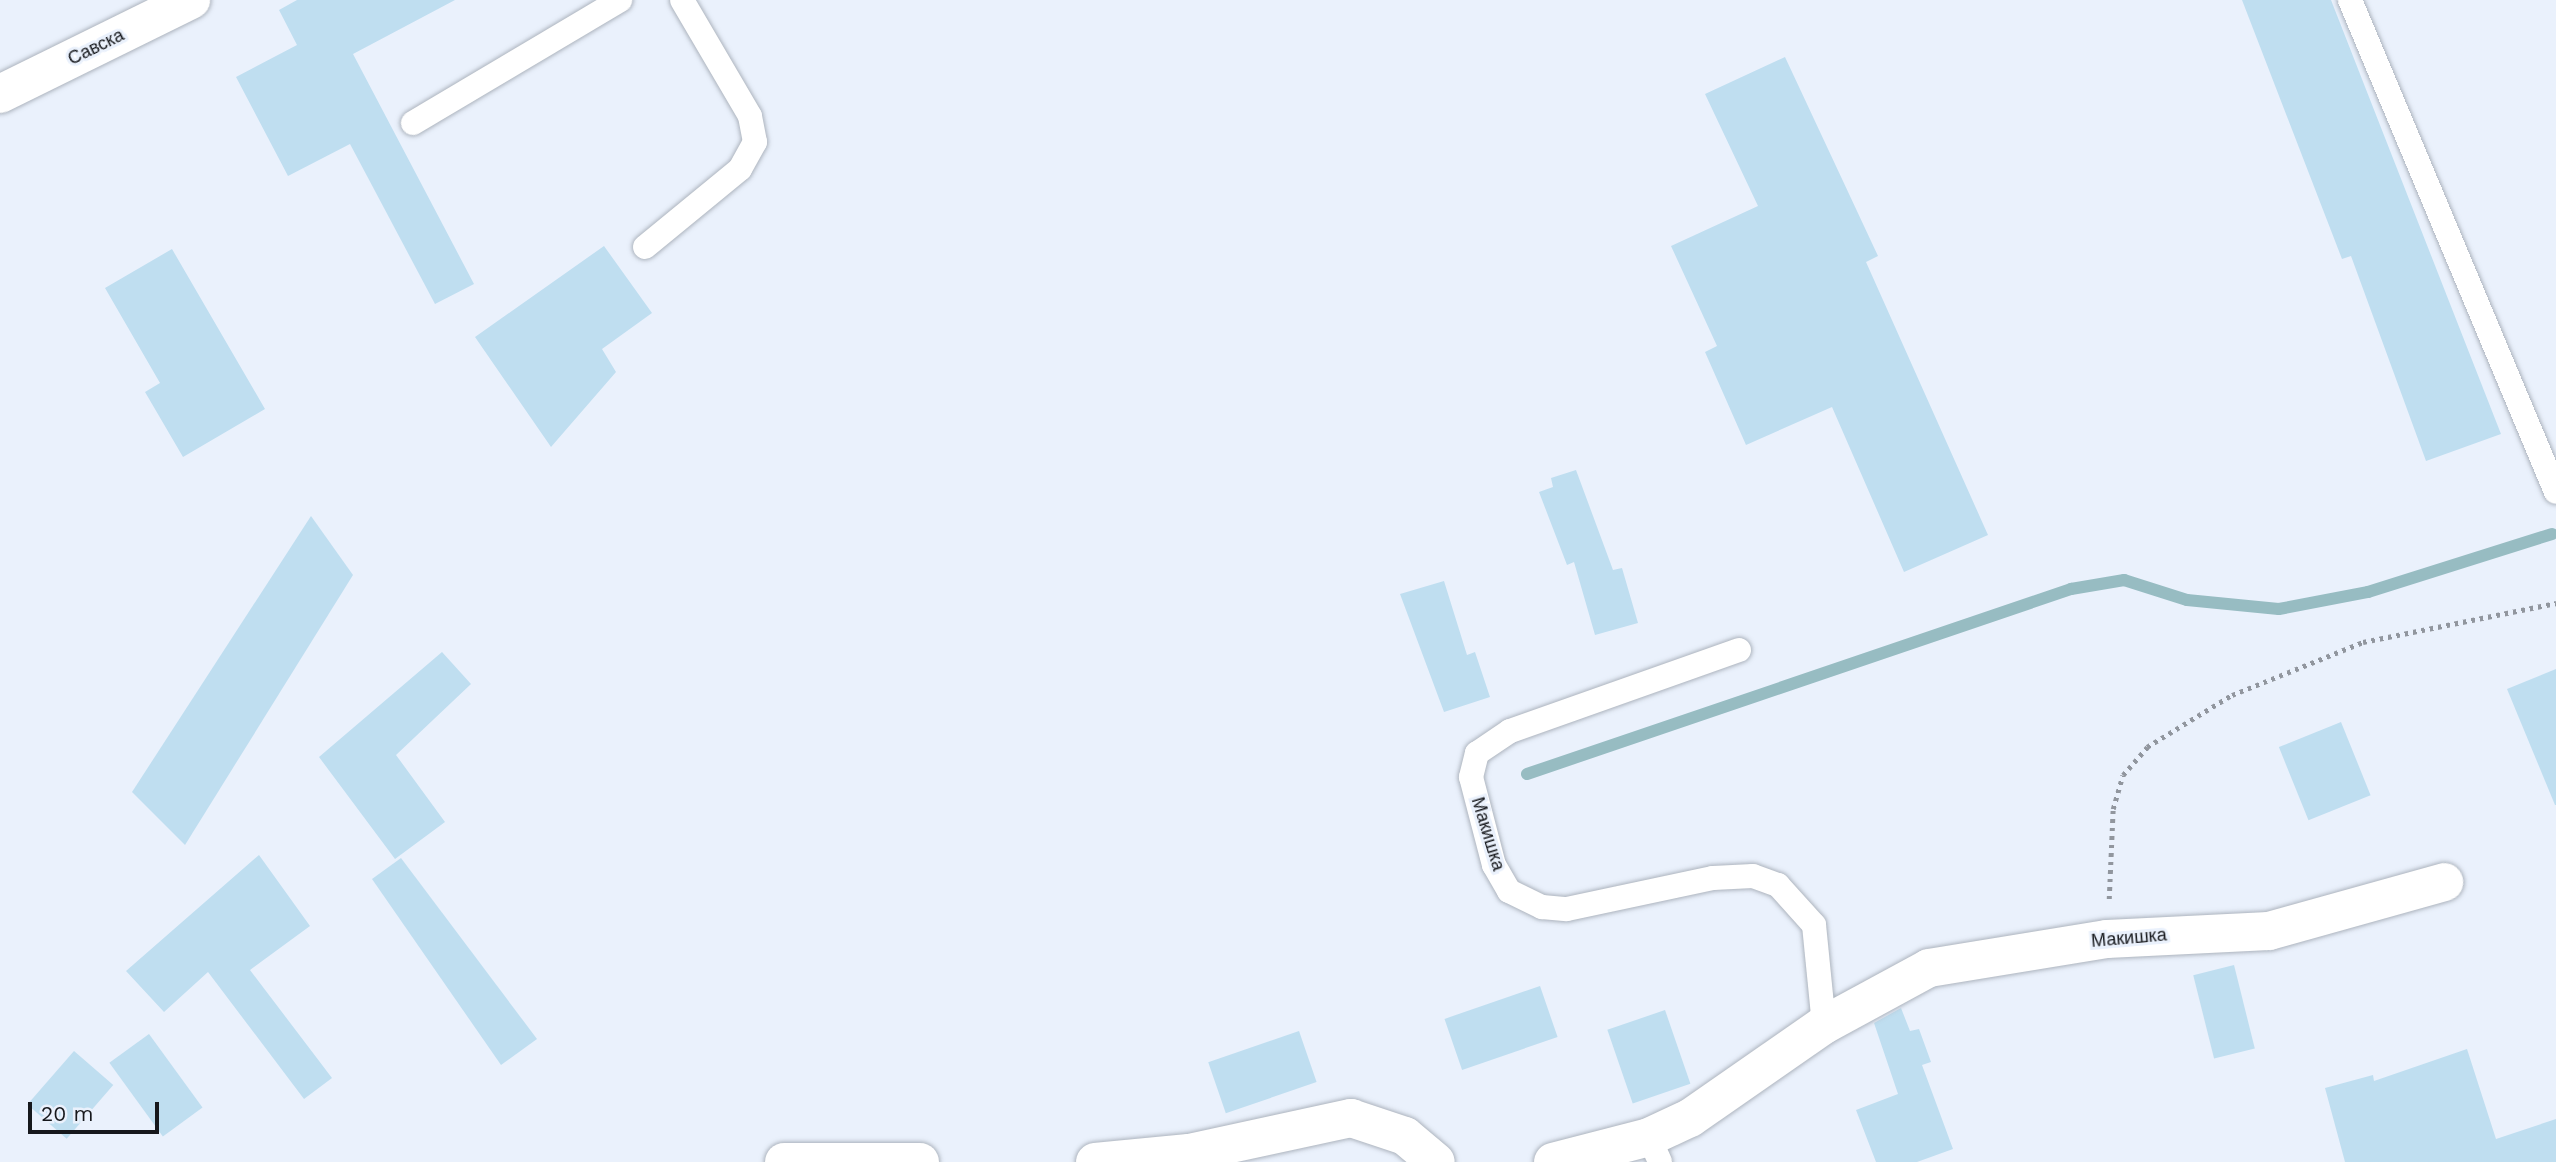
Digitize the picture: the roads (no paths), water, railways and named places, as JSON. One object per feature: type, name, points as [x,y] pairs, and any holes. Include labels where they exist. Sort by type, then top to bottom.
[{"type":"street","name":"Савска","points":[[0,94],[191,0]]},
{"type":"street","name":"Макишка","points":[[1553,1162],[1655,1149],[1690,1118],[1824,1025],[1929,968],[2107,939],[2269,931],[2444,882]]},
{"type":"street","points":[[1095,1162],[1189,1153],[1351,1118],[1405,1136],[1436,1162]]},
{"type":"street","points":[[784,1162],[919,1162]]},
{"type":"lane","points":[[413,123],[620,0]]},
{"type":"lane","points":[[645,247],[740,169],[755,142],[750,116],[682,0]]},
{"type":"lane","points":[[2350,0],[2556,492]]},
{"type":"lane","name":"Макишка","points":[[1739,650],[1510,731],[1477,753],[1471,777],[1494,865],[1509,891],[1542,907],[1567,909],[1713,878],[1752,876],[1778,885],[1814,925],[1824,1025]]},
{"type":"waterway","points":[[1527,774],[2071,589],[2124,580],[2187,600],[2279,609],[2368,592],[2552,534]]}]
